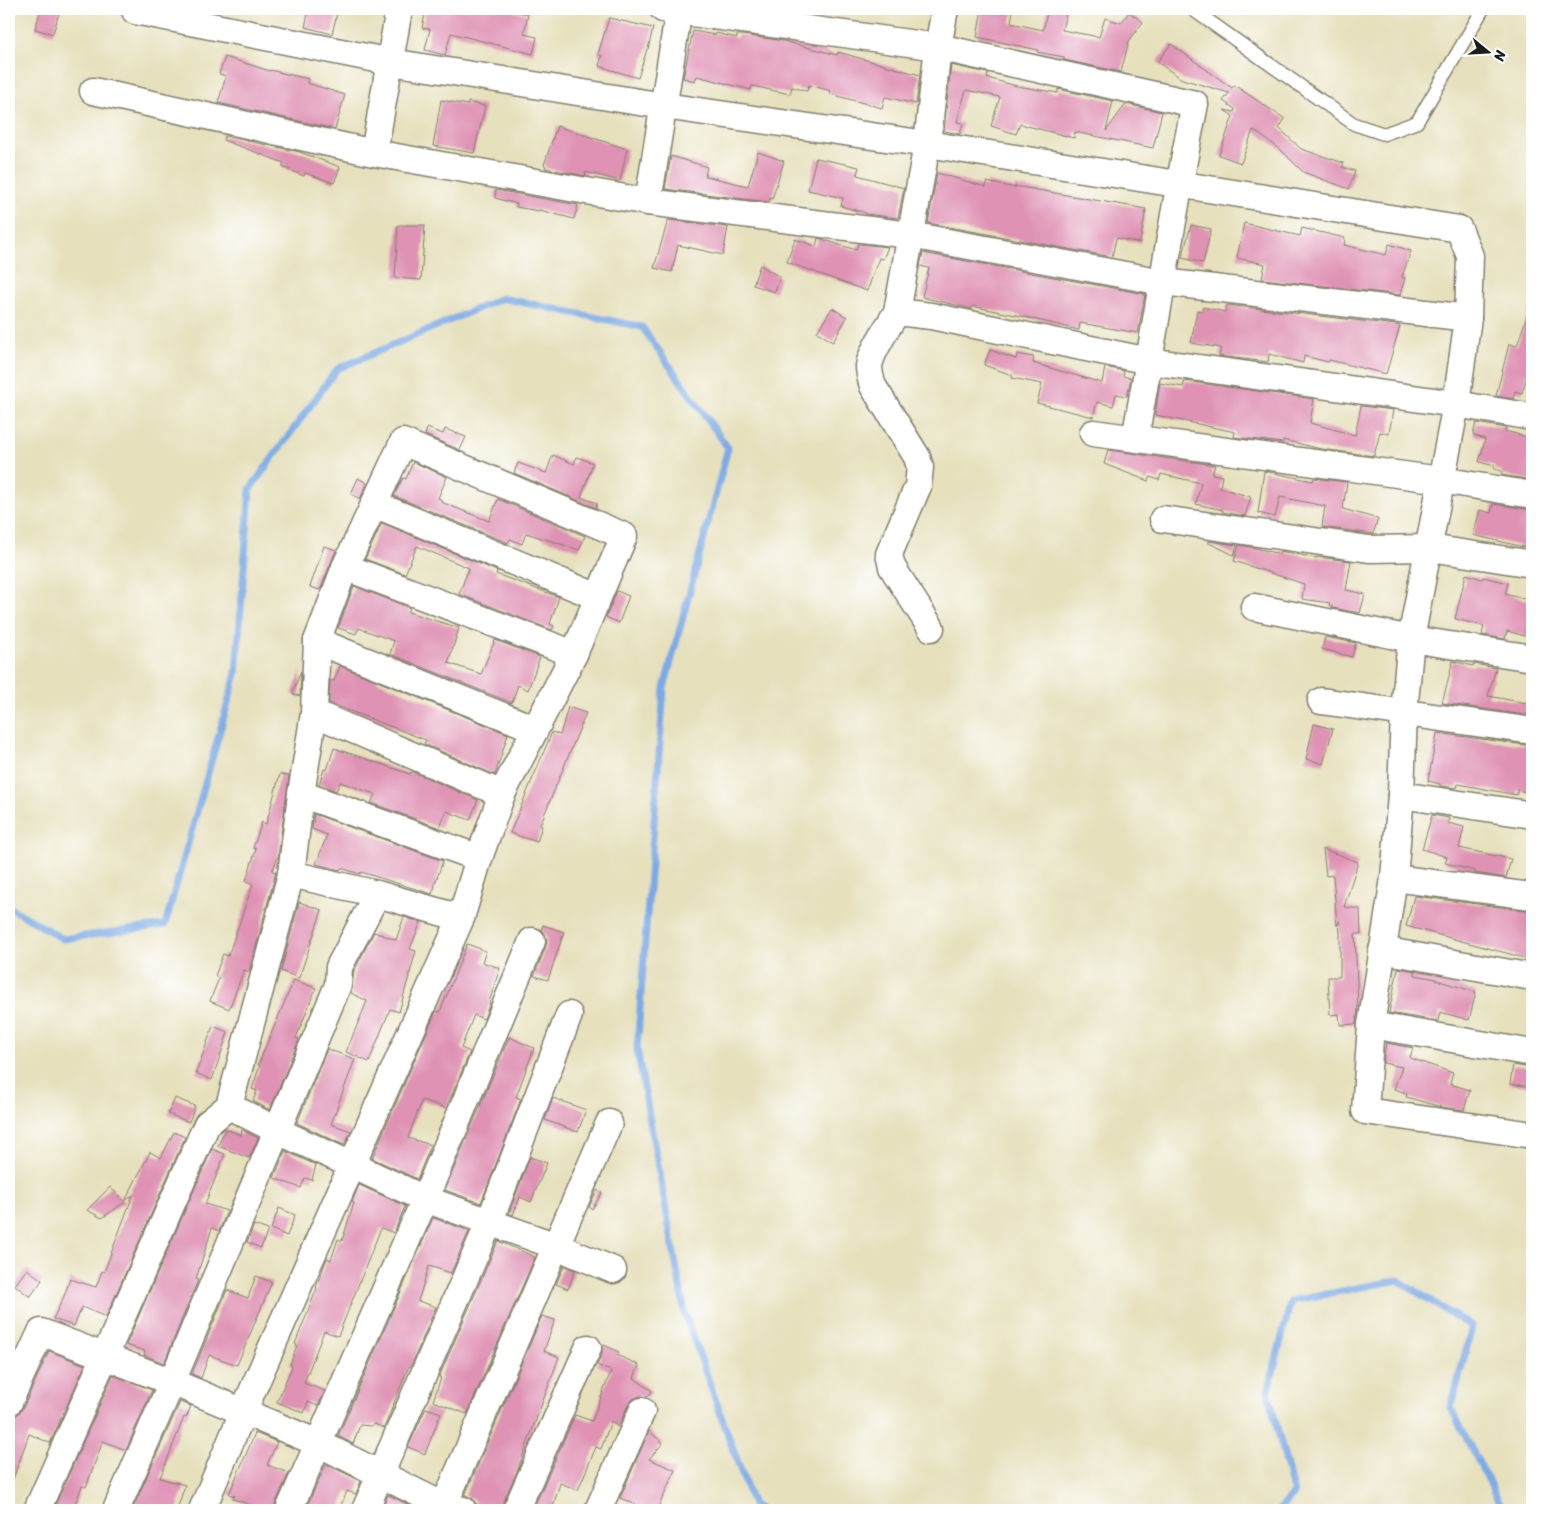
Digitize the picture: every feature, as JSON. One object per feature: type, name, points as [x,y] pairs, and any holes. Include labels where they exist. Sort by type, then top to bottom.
[{"type":"street","points":[[374,153],[399,9]]},
{"type":"street","points":[[648,202],[664,106],[673,9],[938,47],[1195,104],[1179,184],[1135,438]]},
{"type":"street","points":[[930,628],[892,567],[889,554],[918,486],[920,467],[917,457],[873,386],[869,366],[897,312],[928,144],[938,47],[945,9]]},
{"type":"street","points":[[135,11],[391,62],[664,106],[928,144],[1459,229],[1470,256],[1468,318],[1456,404],[1430,548],[1411,639],[1404,712],[1401,795],[1394,878],[1371,1025],[1365,1112],[1532,1135]]},
{"type":"street","points":[[93,91],[374,153],[648,202],[910,235],[1163,282],[1468,318]]},
{"type":"street","points":[[897,312],[931,316],[1149,361],[1532,416]]},
{"type":"street","points":[[1093,433],[1441,480],[1532,496]]},
{"type":"street","points":[[37,1510],[207,1124],[229,1106],[291,874],[314,713],[317,641],[345,567],[403,442],[624,536],[574,654],[502,794],[479,858],[461,918],[243,1412],[202,1510]]},
{"type":"street","points":[[374,504],[598,596]]},
{"type":"street","points":[[1163,519],[1369,549],[1430,548],[1532,564]]},
{"type":"street","points":[[345,567],[574,654]]},
{"type":"street","points":[[1254,607],[1411,639],[1532,658]]},
{"type":"street","points":[[317,641],[535,729]]},
{"type":"street","points":[[1321,701],[1532,731]]},
{"type":"street","points":[[314,713],[502,794]]},
{"type":"street","points":[[301,794],[479,858]]},
{"type":"street","points":[[1401,795],[1532,815]]},
{"type":"street","points":[[291,874],[377,894],[461,918]]},
{"type":"street","points":[[1394,878],[1532,896]]},
{"type":"street","points":[[116,1510],[278,1131],[338,985],[340,967],[377,894]]},
{"type":"street","points":[[290,1510],[425,1199],[532,941]]},
{"type":"street","points":[[1382,950],[1532,977]]},
{"type":"street","points":[[365,1510],[489,1223],[569,1015]]},
{"type":"street","points":[[1371,1025],[1532,1053]]},
{"type":"street","points":[[229,1106],[278,1131],[425,1199],[556,1246],[614,1270]]},
{"type":"street","points":[[9,1402],[41,1332],[172,1382],[318,1443],[450,1509],[556,1246],[609,1122]]},
{"type":"street","points":[[516,1510],[588,1348]]},
{"type":"street","points":[[598,1510],[642,1411]]},
{"type":"lane","points":[[1192,9],[1354,124],[1384,134],[1417,122],[1483,9]]},
{"type":"building","points":[[41,9],[60,9],[53,34],[35,29]]},
{"type":"building","points":[[309,9],[338,9],[332,34],[305,27]]},
{"type":"building","points":[[426,9],[502,9],[528,14],[524,34],[537,37],[533,54],[451,33],[445,55],[425,50],[430,29],[422,28]]},
{"type":"building","points":[[982,9],[1013,9],[1011,23],[1043,30],[1048,9],[1067,9],[1062,30],[1099,37],[1105,18],[1121,23],[1129,12],[1143,22],[1129,41],[1121,72],[1064,60],[1064,57],[1037,52],[1038,50],[977,37]]},
{"type":"building","points":[[609,18],[653,28],[638,78],[599,66],[602,56],[598,54]]},
{"type":"building","points":[[693,31],[715,35],[716,33],[737,38],[737,35],[742,35],[784,41],[837,55],[838,52],[920,75],[916,104],[885,97],[882,108],[830,94],[831,91],[809,85],[807,91],[792,87],[790,94],[752,86],[751,90],[697,76],[695,81],[683,78]]},
{"type":"building","points":[[1171,44],[1232,88],[1234,85],[1285,119],[1279,128],[1301,149],[1344,163],[1342,167],[1355,171],[1349,189],[1303,172],[1280,149],[1253,130],[1241,163],[1219,155],[1233,116],[1224,110],[1234,112],[1235,109],[1223,101],[1229,93],[1182,79],[1157,62]]},
{"type":"building","points":[[225,57],[270,71],[308,79],[307,83],[345,95],[335,129],[218,103],[226,76],[219,74]]},
{"type":"building","points":[[951,65],[988,73],[987,78],[1017,86],[1058,93],[1058,89],[1113,101],[1106,131],[1126,104],[1162,112],[1153,148],[1075,132],[1074,138],[1020,124],[1016,134],[991,126],[1000,97],[966,90],[957,122],[963,123],[960,134],[944,131]]},
{"type":"building","points":[[441,100],[468,105],[468,102],[485,106],[474,153],[433,146]]},
{"type":"building","points":[[557,126],[627,149],[620,181],[586,172],[585,176],[545,168],[546,166],[544,165]]},
{"type":"building","points":[[225,136],[300,152],[340,167],[334,183],[305,173],[304,176],[282,167],[284,163],[223,140]]},
{"type":"building","points":[[758,152],[784,161],[772,199],[770,198],[769,202],[665,189],[671,156],[707,167],[705,176],[748,186]]},
{"type":"building","points":[[816,158],[859,167],[857,175],[904,188],[898,218],[866,214],[841,206],[843,198],[808,190]]},
{"type":"building","points":[[937,173],[986,187],[987,182],[1146,209],[1140,243],[1116,238],[1112,257],[928,223]]},
{"type":"building","points":[[496,190],[578,205],[574,219],[539,210],[516,207],[517,204],[495,198]]},
{"type":"building","points":[[668,220],[728,227],[723,255],[678,245],[672,272],[654,268]]},
{"type":"building","points":[[1244,223],[1300,236],[1302,228],[1345,238],[1344,245],[1386,255],[1389,244],[1411,251],[1402,277],[1405,278],[1400,295],[1262,279],[1265,264],[1237,258]]},
{"type":"building","points":[[398,225],[425,225],[421,280],[395,278]]},
{"type":"building","points":[[1191,225],[1211,229],[1203,263],[1182,258]]},
{"type":"building","points":[[818,238],[856,250],[858,244],[888,247],[883,259],[879,258],[867,291],[787,262],[795,239],[816,246]]},
{"type":"building","points":[[923,253],[1145,294],[1138,333],[1080,323],[1079,330],[1025,317],[972,306],[972,309],[922,297],[929,268],[920,266]]},
{"type":"building","points":[[760,265],[780,277],[775,292],[753,285]]},
{"type":"building","points":[[1227,305],[1400,326],[1386,374],[1304,356],[1303,363],[1269,354],[1268,362],[1219,356],[1221,348],[1191,343],[1197,310],[1202,311],[1203,307],[1225,312]]},
{"type":"building","points":[[832,308],[847,317],[833,342],[817,332]]},
{"type":"building","points":[[1529,310],[1532,310],[1532,374],[1528,373],[1522,393],[1515,391],[1513,399],[1496,396],[1509,344],[1517,346]]},
{"type":"building","points":[[990,350],[1016,359],[1017,354],[1034,357],[1033,363],[1102,383],[1105,367],[1124,371],[1123,376],[1131,378],[1127,396],[1116,394],[1113,406],[1097,402],[1093,417],[1037,403],[1042,384],[1012,378],[1012,375],[984,365]]},
{"type":"building","points":[[1185,381],[1314,399],[1310,423],[1355,435],[1361,406],[1393,410],[1389,434],[1380,432],[1374,456],[1321,449],[1283,440],[1283,443],[1234,437],[1235,432],[1155,415],[1160,383],[1183,387]]},
{"type":"building","points":[[1476,423],[1506,428],[1505,431],[1532,438],[1532,480],[1501,475],[1502,471],[1494,469],[1495,466],[1479,462],[1485,439],[1473,435]]},
{"type":"building","points":[[427,428],[443,434],[445,429],[466,437],[460,450],[425,435]]},
{"type":"building","points":[[1108,450],[1215,465],[1212,474],[1222,476],[1220,488],[1251,497],[1245,516],[1222,512],[1223,510],[1196,504],[1201,483],[1161,474],[1159,480],[1150,477],[1148,481],[1104,464]]},
{"type":"building","points":[[553,455],[574,464],[577,457],[593,463],[581,497],[597,503],[596,508],[514,473],[518,463],[546,473]]},
{"type":"building","points":[[413,462],[447,477],[438,498],[442,500],[441,502],[489,521],[498,499],[585,536],[579,550],[526,533],[522,544],[510,539],[508,543],[394,496],[403,478],[406,479]]},
{"type":"building","points":[[1264,471],[1313,481],[1314,478],[1347,482],[1343,509],[1378,519],[1373,534],[1322,527],[1325,506],[1280,497],[1275,517],[1258,513]]},
{"type":"building","points":[[358,478],[367,483],[360,499],[351,494]]},
{"type":"building","points":[[1493,504],[1532,510],[1532,549],[1473,535],[1480,510],[1491,513]]},
{"type":"building","points":[[382,523],[497,571],[496,574],[559,597],[550,624],[554,626],[552,630],[459,594],[469,568],[417,546],[405,574],[365,559]]},
{"type":"building","points":[[1207,542],[1237,545],[1234,555]]},
{"type":"building","points":[[1239,545],[1279,554],[1280,551],[1317,558],[1351,561],[1346,590],[1365,594],[1360,613],[1332,608],[1329,605],[1330,603],[1302,599],[1304,584],[1234,561]]},
{"type":"building","points":[[324,546],[336,550],[320,590],[310,587]]},
{"type":"building","points":[[1466,574],[1482,579],[1483,577],[1508,583],[1505,594],[1532,601],[1532,638],[1507,631],[1505,639],[1482,635],[1484,626],[1455,619]]},
{"type":"building","points":[[354,586],[410,608],[408,612],[459,628],[448,663],[481,674],[495,640],[540,657],[528,690],[518,685],[512,703],[390,654],[394,641],[359,628],[356,634],[338,628]]},
{"type":"building","points":[[617,591],[629,596],[619,623],[606,617]]},
{"type":"building","points":[[1325,637],[1356,643],[1352,657],[1322,649]]},
{"type":"building","points":[[1453,661],[1473,666],[1474,664],[1496,668],[1488,696],[1532,704],[1532,716],[1442,703]]},
{"type":"building","points":[[340,666],[508,734],[495,775],[424,744],[426,740],[329,703],[330,680],[334,681]]},
{"type":"building","points":[[301,671],[300,696],[292,694]]},
{"type":"building","points":[[568,707],[586,713],[540,825],[542,826],[537,842],[510,833],[552,732],[560,735]]},
{"type":"building","points":[[1314,724],[1333,729],[1323,764],[1306,759]]},
{"type":"building","points":[[1437,733],[1532,746],[1532,793],[1517,790],[1517,795],[1458,784],[1457,788],[1440,786],[1440,784],[1428,781]]},
{"type":"building","points":[[334,748],[410,774],[413,772],[478,800],[470,820],[446,811],[440,828],[371,803],[375,794],[340,782],[336,791],[319,784],[324,769],[327,770]]},
{"type":"building","points":[[280,774],[289,776],[278,857],[272,871],[276,872],[249,972],[244,970],[229,1009],[210,1001],[219,978],[215,976],[223,954],[228,956],[253,884],[246,881],[256,849],[253,848],[262,822],[266,824]]},
{"type":"building","points":[[314,814],[443,861],[432,894],[361,872],[360,874],[341,868],[340,870],[316,864],[327,835],[312,829]]},
{"type":"building","points":[[1432,815],[1449,818],[1448,823],[1464,827],[1459,848],[1511,859],[1506,878],[1475,873],[1475,871],[1445,863],[1447,857],[1422,849]]},
{"type":"building","points":[[1323,849],[1358,862],[1344,907],[1360,909],[1361,934],[1355,934],[1358,1009],[1356,1024],[1340,1025],[1339,1014],[1330,1015],[1328,977],[1340,977],[1340,934],[1339,921],[1337,926],[1333,875],[1326,876]]},
{"type":"building","points":[[1414,896],[1532,911],[1532,960],[1406,926]]},
{"type":"building","points":[[299,902],[322,910],[299,978],[281,971]]},
{"type":"building","points":[[404,917],[421,922],[410,949],[416,951],[399,1012],[390,1009],[369,1062],[346,1052],[367,1001],[351,993],[354,971],[374,932],[396,940]]},
{"type":"building","points":[[543,925],[564,932],[548,980],[534,976],[546,946],[547,939],[541,930]]},
{"type":"building","points":[[467,944],[486,951],[482,962],[500,968],[484,1019],[474,1015],[461,1048],[470,1052],[446,1108],[422,1100],[408,1138],[431,1145],[417,1179],[372,1158],[436,1011],[440,1012]]},
{"type":"building","points":[[1398,968],[1415,971],[1415,975],[1436,979],[1476,992],[1469,1020],[1440,1012],[1438,1021],[1389,1013]]},
{"type":"building","points":[[294,980],[316,988],[296,1038],[299,1039],[270,1110],[253,1101],[257,1091],[252,1089],[260,1065],[258,1065]]},
{"type":"building","points":[[213,1026],[228,1032],[212,1080],[196,1073]]},
{"type":"building","points":[[509,1037],[534,1048],[516,1097],[521,1099],[481,1203],[445,1190]]},
{"type":"building","points":[[1386,1043],[1413,1048],[1410,1058],[1453,1073],[1450,1084],[1470,1090],[1464,1110],[1441,1107],[1406,1097],[1407,1093],[1394,1089],[1402,1067],[1383,1063]]},
{"type":"building","points":[[327,1049],[355,1059],[331,1124],[351,1131],[344,1145],[297,1123]]},
{"type":"building","points":[[1513,1065],[1532,1068],[1532,1087],[1510,1084]]},
{"type":"building","points":[[175,1098],[195,1106],[189,1122],[168,1114]]},
{"type":"building","points":[[553,1098],[586,1110],[578,1132],[545,1120]]},
{"type":"building","points":[[225,1129],[241,1135],[242,1130],[258,1138],[249,1158],[218,1146]]},
{"type":"building","points":[[174,1132],[185,1137],[106,1317],[82,1307],[74,1326],[53,1319],[70,1279],[96,1287],[102,1271],[104,1272],[133,1195],[125,1201],[150,1152],[161,1158]]},
{"type":"building","points":[[212,1149],[225,1154],[205,1204],[227,1211],[219,1231],[212,1228],[196,1279],[198,1280],[164,1363],[144,1355],[145,1351],[126,1345]]},
{"type":"building","points":[[285,1151],[316,1165],[312,1180],[305,1178],[301,1188],[274,1178]]},
{"type":"building","points":[[530,1157],[547,1163],[531,1202],[520,1197],[513,1215],[509,1213]]},
{"type":"building","points":[[359,1185],[405,1206],[394,1233],[381,1228],[338,1336],[324,1331],[304,1383],[325,1391],[318,1406],[308,1402],[304,1413],[277,1402],[292,1366],[290,1365],[297,1345],[295,1344],[316,1287],[327,1258],[331,1260],[338,1239],[342,1241],[354,1203],[352,1202]]},
{"type":"building","points":[[110,1187],[125,1202],[102,1218],[87,1210]]},
{"type":"building","points":[[597,1190],[602,1193],[592,1209],[589,1207]]},
{"type":"building","points":[[279,1208],[295,1215],[287,1236],[271,1229]]},
{"type":"building","points":[[433,1218],[469,1231],[451,1273],[429,1266],[418,1301],[436,1307],[411,1366],[409,1366],[384,1428],[374,1424],[371,1426],[360,1425],[353,1444],[338,1436]]},
{"type":"building","points":[[254,1225],[268,1230],[261,1248],[247,1242]]},
{"type":"building","points":[[498,1241],[535,1257],[467,1414],[433,1401],[441,1378],[439,1377]]},
{"type":"building","points":[[564,1266],[575,1270],[568,1289],[556,1284]]},
{"type":"building","points":[[27,1269],[42,1280],[30,1297],[15,1285]]},
{"type":"building","points":[[256,1276],[272,1282],[237,1365],[209,1355],[201,1378],[192,1374],[227,1290],[248,1298]]},
{"type":"building","points":[[542,1316],[555,1320],[544,1351],[559,1357],[518,1469],[500,1510],[493,1510],[476,1504],[473,1499],[465,1495]]},
{"type":"building","points":[[602,1344],[619,1352],[617,1355],[639,1365],[634,1378],[652,1391],[648,1397],[640,1396],[633,1399],[628,1405],[618,1427],[611,1421],[601,1449],[596,1447],[578,1490],[560,1483],[552,1510],[534,1507],[575,1415],[592,1421],[611,1371],[597,1365],[602,1354]]},
{"type":"building","points":[[49,1351],[85,1365],[50,1443],[29,1434],[11,1485],[9,1484],[9,1424],[11,1417],[18,1414],[23,1408]]},
{"type":"building","points":[[113,1375],[152,1390],[126,1450],[103,1441],[86,1487],[82,1486],[73,1510],[53,1510]]},
{"type":"building","points":[[180,1402],[191,1406],[186,1418],[184,1417],[160,1478],[185,1485],[177,1510],[132,1510]]},
{"type":"building","points":[[426,1408],[441,1413],[425,1454],[408,1447]]},
{"type":"building","points":[[649,1431],[663,1443],[649,1459],[675,1470],[657,1510],[649,1510],[620,1498]]},
{"type":"building","points":[[255,1433],[277,1442],[267,1465],[289,1473],[274,1510],[265,1510],[233,1499],[235,1496],[229,1494]]},
{"type":"building","points":[[326,1464],[361,1481],[356,1494],[347,1491],[339,1510],[305,1510]]},
{"type":"building","points":[[388,1495],[419,1510],[400,1510],[384,1504]]},
{"type":"waterway","points":[[9,907],[63,939],[165,925],[236,674],[250,489],[337,369],[502,298],[642,327],[728,448],[664,688],[637,1049],[685,1314],[753,1505],[762,1510]]},
{"type":"waterway","points":[[1279,1510],[1294,1494],[1268,1392],[1291,1301],[1398,1280],[1472,1327],[1451,1408],[1503,1510]]}]
